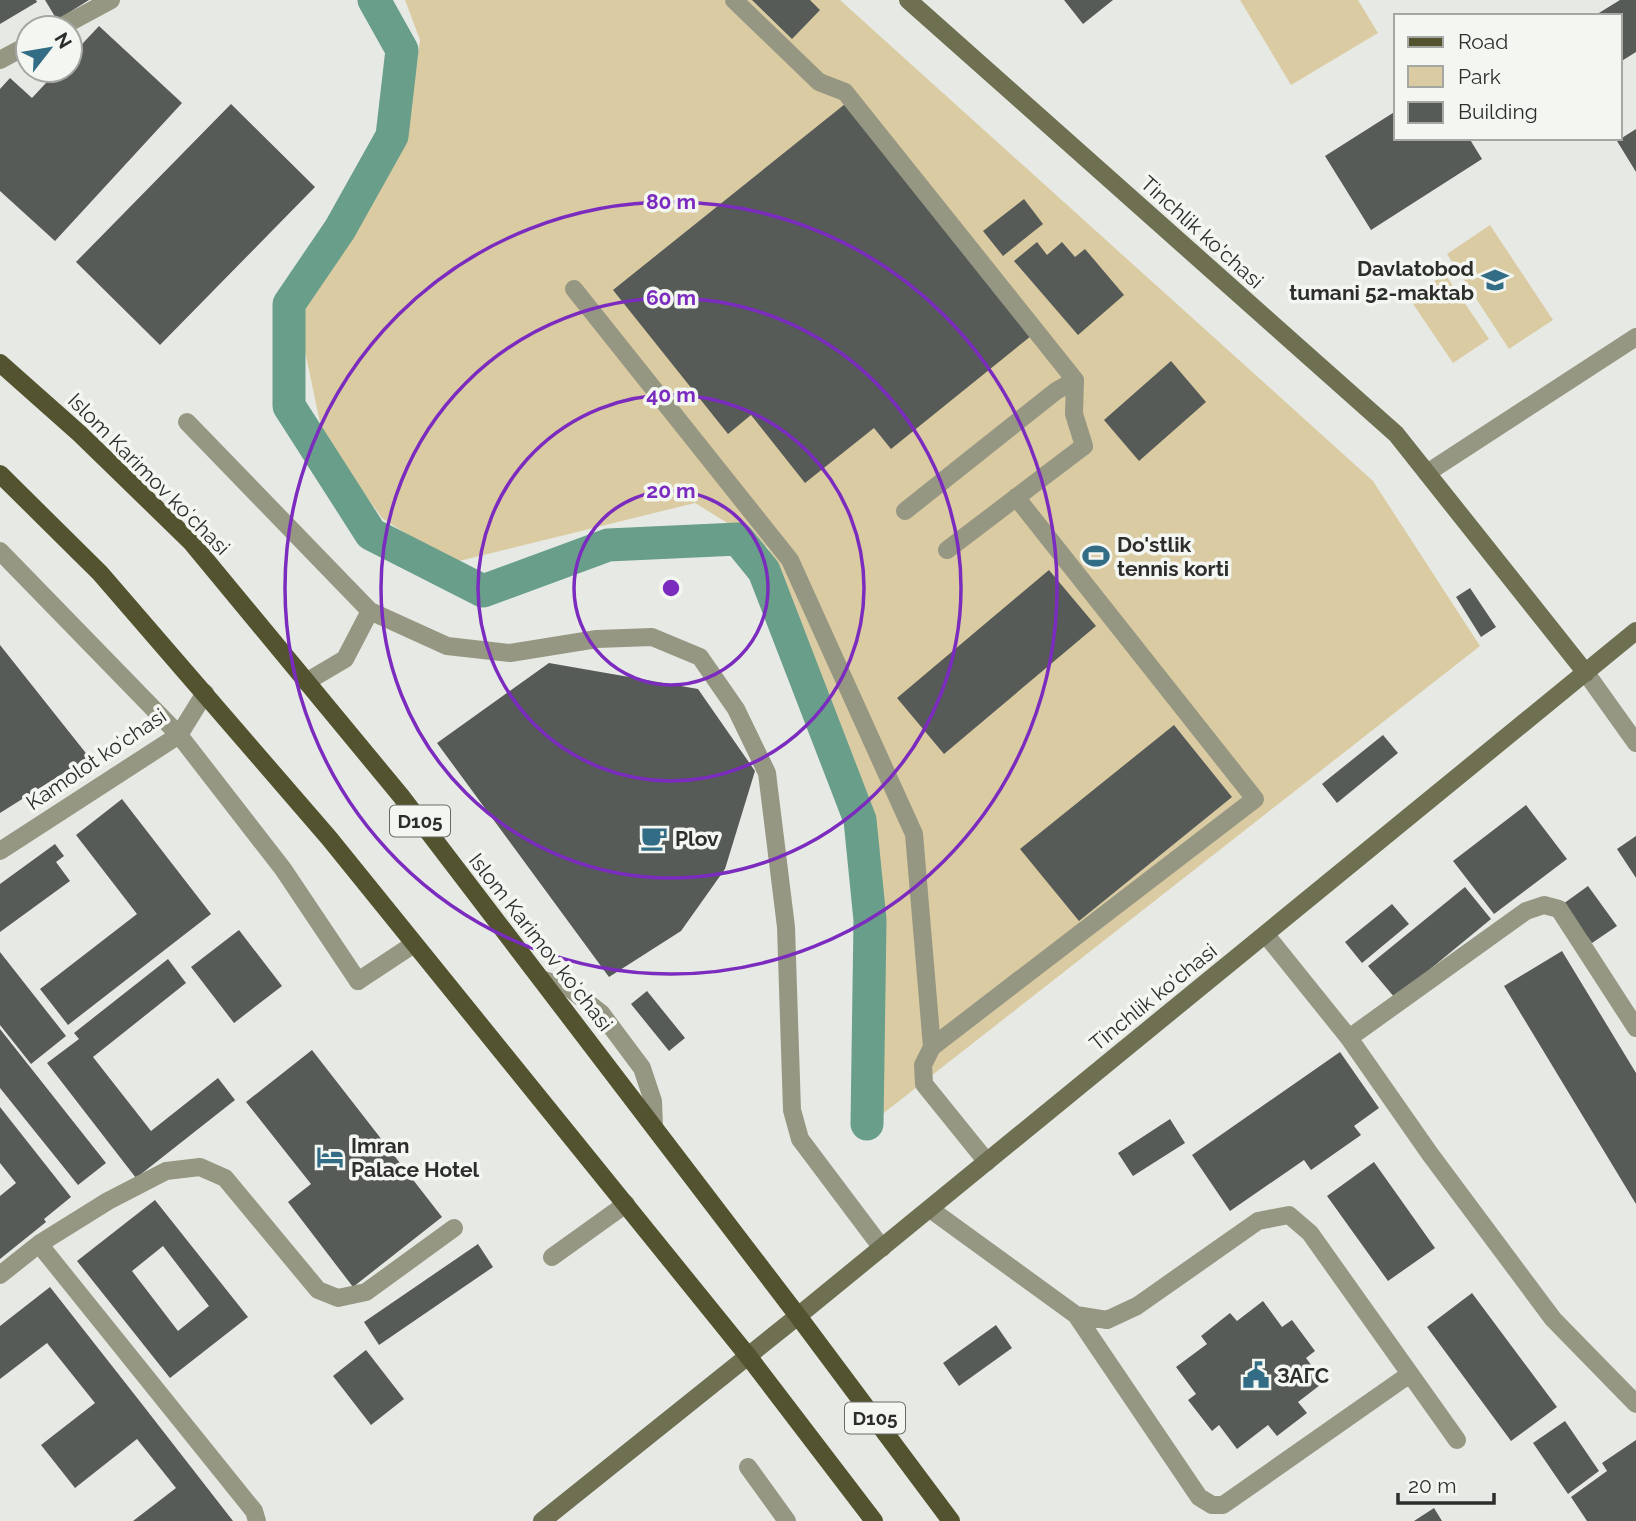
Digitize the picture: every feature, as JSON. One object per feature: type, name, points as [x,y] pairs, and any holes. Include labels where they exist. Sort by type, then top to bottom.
[{"type":"main road","name":"Islom Karimov koʻchasi","points":[[0,363],[80,434],[191,542],[401,796],[951,1521]]},
{"type":"main road","name":"D105","points":[[0,474],[100,573],[329,838],[626,1203],[748,1356],[874,1521]]},
{"type":"street","points":[[84,15],[111,0]]},
{"type":"street","points":[[734,0],[819,82],[845,92],[1074,380],[1074,414],[1084,446],[947,550]]},
{"type":"street","name":"Tinchlik ko'chasi","points":[[908,0],[1395,434],[1586,673]]},
{"type":"street","points":[[574,289],[790,560],[914,834],[932,1046]]},
{"type":"street","points":[[1427,473],[1636,337]]},
{"type":"street","points":[[905,511],[1056,391],[1074,380]]},
{"type":"street","points":[[187,422],[370,611],[447,646],[510,653],[597,639],[652,637],[700,657],[736,709],[767,773],[786,927],[792,1110],[800,1139],[882,1248]]},
{"type":"street","points":[[987,1162],[924,1084],[923,1066],[932,1046],[1255,799],[1016,497]]},
{"type":"street","points":[[0,551],[180,735],[283,869],[358,981],[414,944]]},
{"type":"street","points":[[306,682],[345,659],[370,611]]},
{"type":"street","name":"Tinchlik ko'chasi","points":[[542,1521],[930,1209],[1636,631]]},
{"type":"street","points":[[1586,673],[1636,743]]},
{"type":"street","name":"Kamolot koʻchasi","points":[[0,851],[180,735],[205,693]]},
{"type":"street","points":[[1349,1038],[1526,911],[1544,905],[1559,909],[1636,1028]]},
{"type":"street","points":[[1266,935],[1349,1038],[1430,1154],[1553,1319],[1636,1404]]},
{"type":"street","points":[[541,979],[569,988],[601,1013],[642,1068],[653,1101],[654,1127]]},
{"type":"street","points":[[0,1275],[39,1244],[108,1201],[166,1171],[200,1167],[225,1178],[318,1290],[338,1298],[366,1292],[454,1228]]},
{"type":"street","points":[[552,1256],[626,1203]]},
{"type":"street","points":[[930,1209],[1076,1315],[1199,1497],[1212,1505],[1223,1505],[1410,1374]]},
{"type":"street","points":[[1076,1315],[1107,1320],[1137,1306],[1258,1222],[1289,1215],[1310,1233],[1457,1440]]},
{"type":"street","points":[[39,1244],[254,1511],[257,1521]]},
{"type":"street","points":[[748,1466],[787,1521]]},
{"type":"green space","name":"Do'stlik tennis korti","points":[[405,0],[840,0],[1373,481],[1480,646],[880,1116],[874,815],[768,548],[695,503],[451,563],[382,518],[323,437],[297,313],[331,263],[409,119],[420,40]]},
{"type":"green space","points":[[1240,0],[1358,0],[1378,33],[1291,85]]},
{"type":"green space","points":[[1490,225],[1553,320],[1509,349],[1447,254]]},
{"type":"green space","points":[[1445,274],[1489,339],[1453,363],[1409,298]]},
{"type":"building","points":[[0,0],[36,0],[37,2],[0,24]]},
{"type":"building","points":[[45,0],[89,0],[67,14],[53,14]]},
{"type":"building","points":[[752,0],[810,0],[820,10],[792,39]]},
{"type":"building","points":[[1064,0],[1113,0],[1083,24]]},
{"type":"building","points":[[1620,0],[1636,0],[1636,52],[1622,61],[1622,14],[1597,14]]},
{"type":"building","points":[[99,26],[182,103],[55,241],[0,191],[0,89],[10,78],[32,98],[45,84],[84,84],[84,42]]},
{"type":"building","points":[[231,104],[315,187],[160,345],[76,262]]},
{"type":"building","points":[[845,104],[1031,336],[891,449],[874,428],[805,483],[751,415],[728,434],[613,290]]},
{"type":"building","points":[[1394,112],[1394,140],[1470,140],[1482,159],[1371,230],[1325,156]]},
{"type":"building","points":[[1636,129],[1636,172],[1617,141]]},
{"type":"building","points":[[1024,199],[1043,224],[1003,256],[983,231]]},
{"type":"building","points":[[1037,242],[1047,255],[1062,242],[1075,257],[1085,249],[1124,295],[1078,335],[1014,261]]},
{"type":"building","points":[[1171,361],[1206,402],[1139,461],[1104,420]]},
{"type":"building","points":[[1049,570],[1096,626],[944,754],[897,698]]},
{"type":"building","points":[[1470,588],[1496,627],[1481,637],[1456,597]]},
{"type":"building","points":[[0,645],[89,757],[0,813]]},
{"type":"building","points":[[549,663],[698,689],[755,771],[725,869],[681,931],[609,977],[437,743]]},
{"type":"building","points":[[1174,725],[1232,797],[1079,921],[1020,849]]},
{"type":"building","points":[[1383,735],[1398,753],[1337,803],[1322,784]]},
{"type":"building","points":[[122,799],[211,914],[68,1025],[40,989],[137,914],[76,835]]},
{"type":"building","points":[[1526,805],[1567,859],[1494,914],[1453,861]]},
{"type":"building","points":[[1636,836],[1636,878],[1617,849]]},
{"type":"building","points":[[55,844],[64,856],[56,862],[70,881],[0,932],[0,884]]},
{"type":"building","points":[[1588,886],[1617,926],[1592,943],[1563,904]]},
{"type":"building","points":[[1465,887],[1491,919],[1395,998],[1368,966]]},
{"type":"building","points":[[1392,904],[1409,924],[1362,963],[1345,942]]},
{"type":"building","points":[[239,930],[282,986],[234,1023],[191,967]]},
{"type":"building","points":[[1562,951],[1636,1073],[1636,1204],[1504,986]]},
{"type":"building","points":[[0,952],[66,1036],[31,1064],[0,1025]]},
{"type":"building","points":[[168,959],[186,983],[93,1057],[151,1131],[218,1078],[235,1100],[136,1178],[47,1063],[79,1039],[74,1033]]},
{"type":"building","points":[[647,991],[685,1038],[669,1051],[631,1004]]},
{"type":"building","points":[[0,1029],[106,1163],[78,1185],[0,1088]]},
{"type":"building","points":[[312,1050],[442,1217],[353,1287],[288,1202],[311,1184],[246,1102]]},
{"type":"building","points":[[1340,1052],[1379,1108],[1354,1126],[1361,1135],[1311,1170],[1304,1160],[1230,1211],[1192,1155]]},
{"type":"building","points":[[0,1107],[71,1197],[44,1219],[46,1222],[0,1259],[0,1196],[16,1183],[0,1163]]},
{"type":"building","points":[[1170,1119],[1185,1143],[1133,1176],[1118,1153]]},
{"type":"building","points":[[1374,1162],[1435,1248],[1388,1281],[1327,1196]]},
{"type":"building","points":[[155,1200],[248,1317],[170,1378],[77,1261]],"holes":[[[163,1246],[209,1306],[178,1331],[132,1271]]]},
{"type":"building","points":[[478,1244],[493,1267],[379,1345],[364,1322]]},
{"type":"building","points":[[50,1287],[233,1521],[133,1521],[176,1488],[137,1439],[75,1488],[41,1445],[95,1403],[47,1343],[0,1379],[0,1326]]},
{"type":"building","points":[[1472,1293],[1557,1407],[1511,1441],[1427,1327]]},
{"type":"building","points":[[1263,1301],[1282,1327],[1292,1320],[1315,1351],[1306,1358],[1324,1382],[1298,1402],[1307,1413],[1277,1436],[1268,1425],[1237,1449],[1219,1425],[1212,1431],[1188,1400],[1196,1394],[1176,1367],[1207,1344],[1201,1336],[1230,1313],[1237,1321]]},
{"type":"building","points":[[996,1325],[1012,1348],[959,1386],[943,1363]]},
{"type":"building","points":[[366,1350],[404,1399],[371,1425],[333,1376]]},
{"type":"building","points":[[1565,1421],[1599,1471],[1568,1494],[1533,1443]]},
{"type":"building","points":[[1636,1440],[1636,1521],[1587,1521],[1571,1497],[1607,1471],[1602,1463]]},
{"type":"building","points":[[1434,1508],[1442,1521],[1414,1521]]},
{"type":"waterway","points":[[374,0],[402,50],[392,136],[340,229],[289,304],[289,406],[371,534],[483,591],[608,545],[738,539],[764,571],[860,820],[870,920],[867,1124]]},
{"type":"place","name":"Davlatobod tumani 52-maktab","points":[[1495,280]]},
{"type":"place","name":"Do'stlik tennis korti","points":[[1096,556]]},
{"type":"place","name":"Plov","points":[[654,838]]},
{"type":"place","name":"Imran Palace Hotel","points":[[330,1157]]},
{"type":"place","name":"ЗАГС","points":[[1256,1375]]}]
